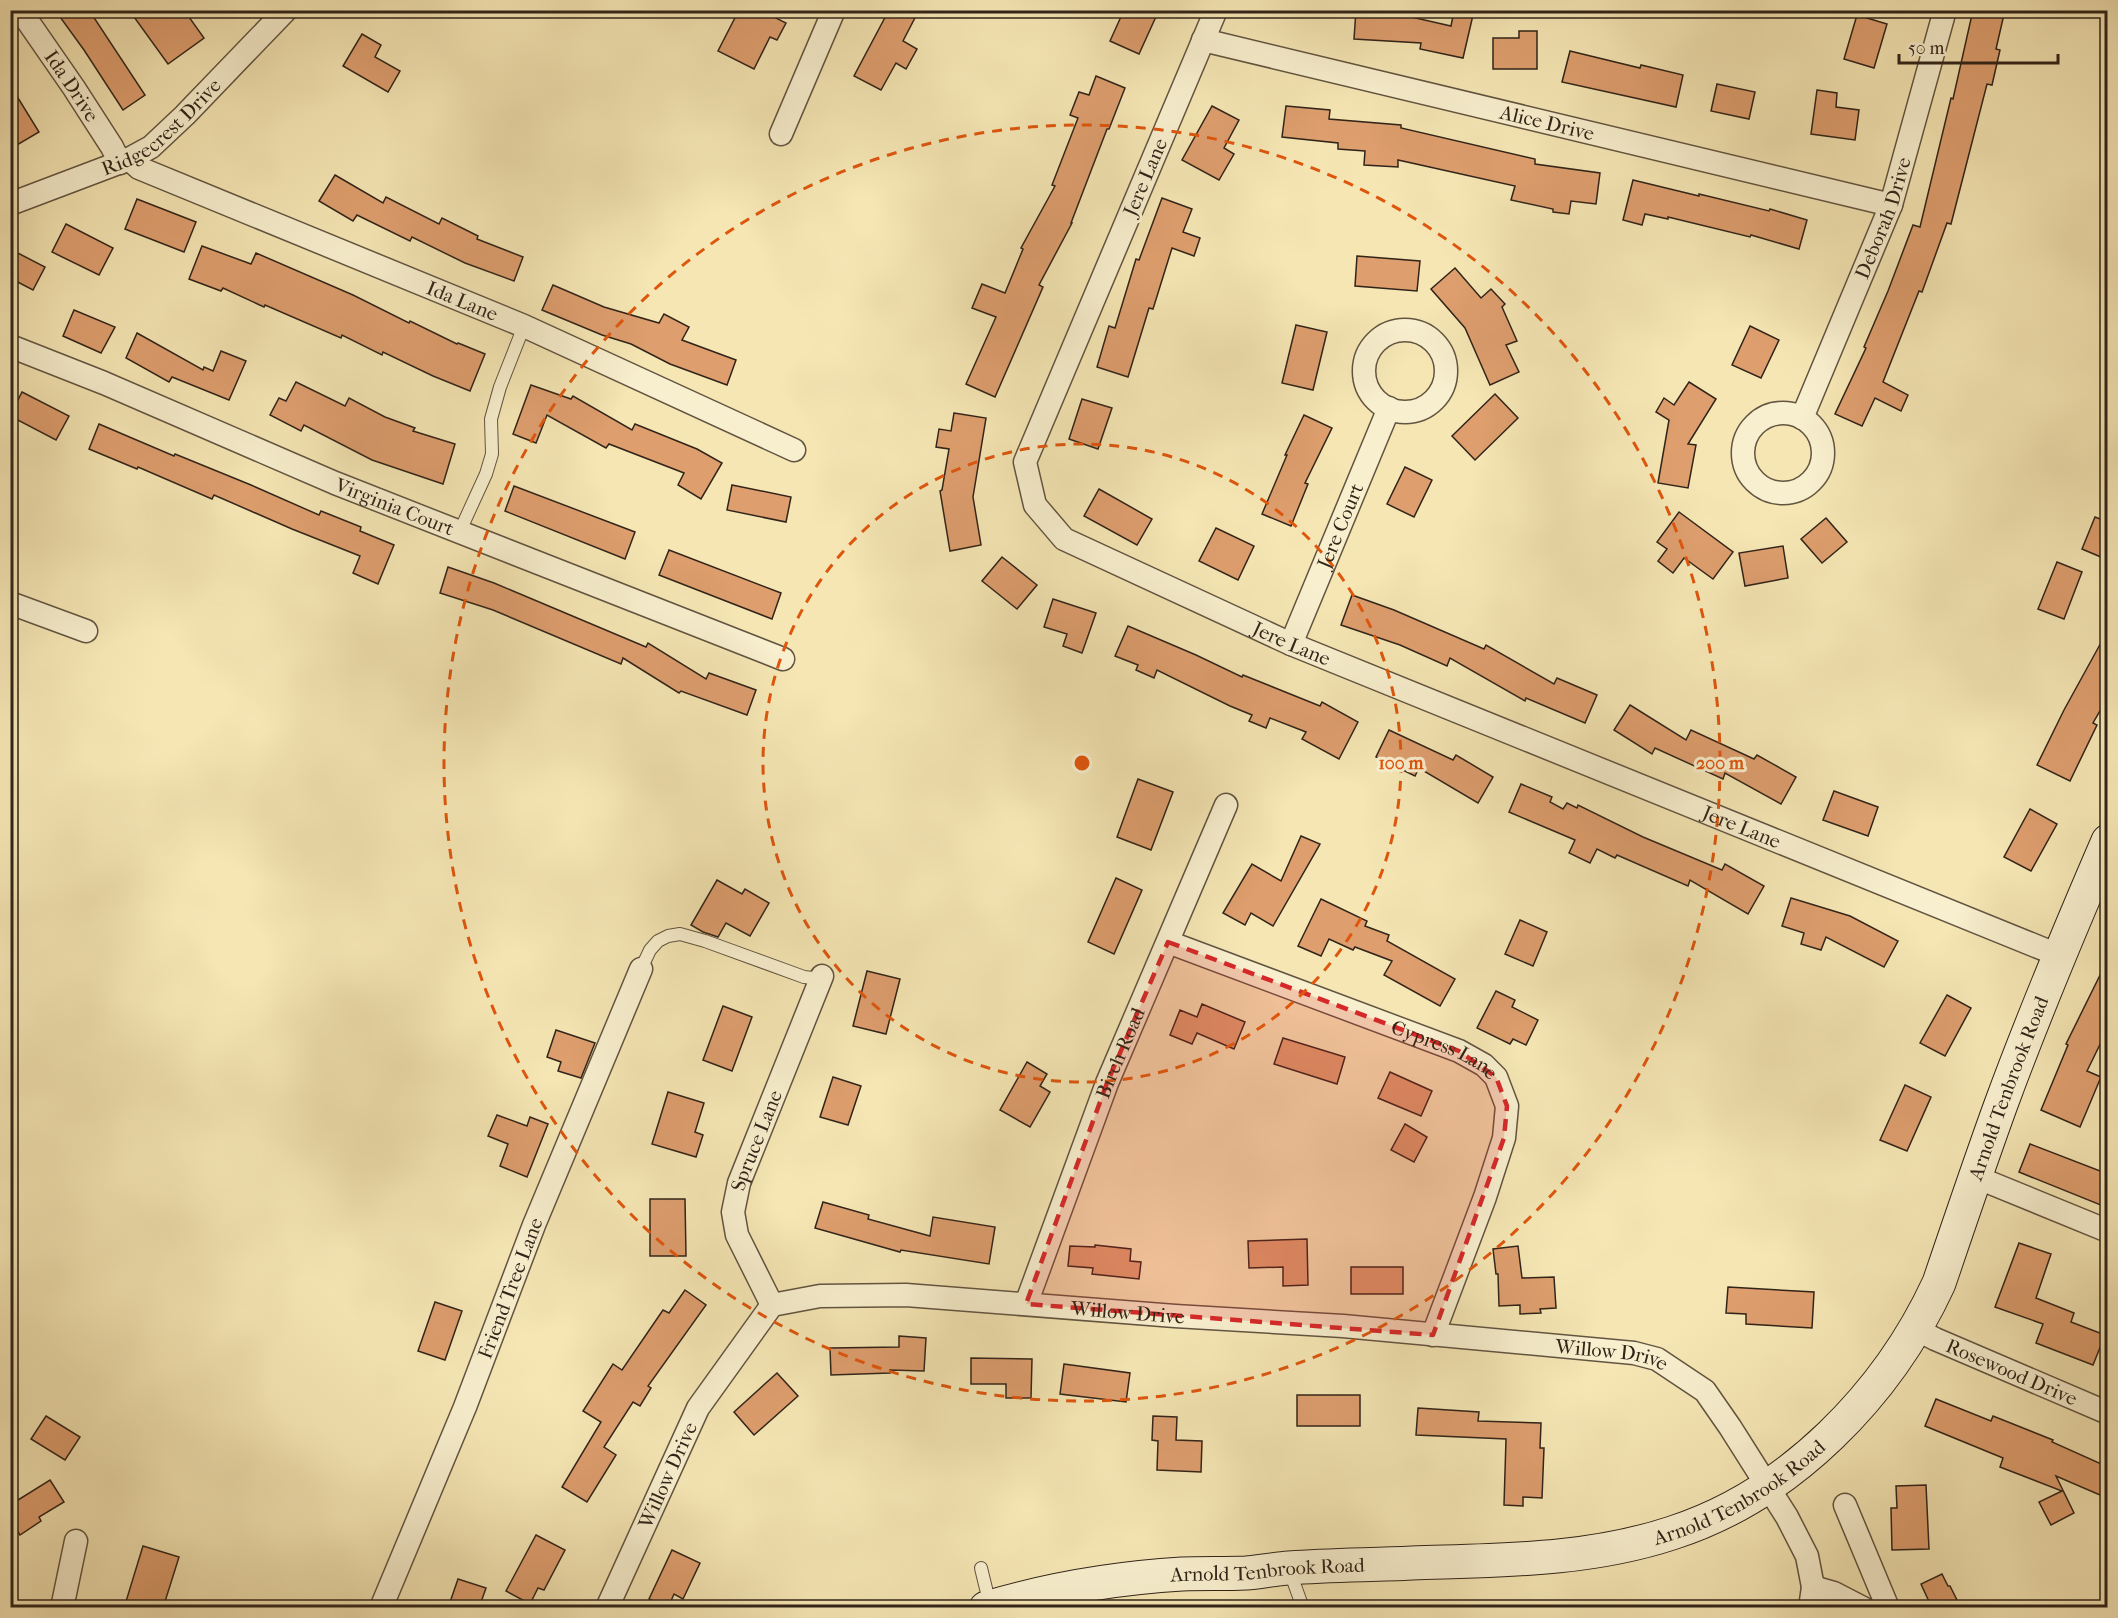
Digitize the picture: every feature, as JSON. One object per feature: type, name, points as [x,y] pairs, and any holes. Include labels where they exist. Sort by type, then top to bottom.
[{"type":"street","name":"Ida Drive","points":[[20,10],[75,88],[112,147],[124,161]]},
{"type":"street","name":"Ridgecrest Drive","points":[[10,204],[124,161],[152,147],[286,10]]},
{"type":"street","points":[[781,134],[834,10]]},
{"type":"street","name":"Jere Lane","points":[[1216,10],[1024,462],[1035,505],[1064,539],[1291,644],[2058,955]]},
{"type":"street","name":"Deborah Drive","points":[[1802,418],[1892,205],[1945,10]]},
{"type":"street","name":"Alice Drive","points":[[1203,40],[1892,205]]},
{"type":"street","name":"Ida Lane","points":[[124,161],[524,326],[794,450]]},
{"type":"street","name":"Virginia Court","points":[[10,346],[105,383],[324,478],[459,533],[783,659]]},
{"type":"street","name":"Jere Court","points":[[1291,644],[1389,408]]},
{"type":"street","points":[[10,603],[86,631]]},
{"type":"street","name":"Birch Road","points":[[1026,1304],[1107,1083],[1226,805]]},
{"type":"street","name":"Arnold Tenbrook Road","points":[[988,1607],[1053,1591],[1117,1580],[1183,1574],[1246,1573],[1289,1568],[1574,1556],[1632,1544],[1674,1532],[1715,1515],[1767,1485],[1803,1460],[1838,1429],[1867,1398],[1892,1366],[1916,1329],[1939,1283],[1999,1108],[2058,955],[2108,841]]},
{"type":"street","name":"Cypress Lane","points":[[1168,942],[1459,1051],[1484,1065],[1496,1077],[1507,1106],[1504,1138],[1485,1197],[1433,1335]]},
{"type":"street","name":"Friend Tree Lane","points":[[381,1608],[465,1407],[534,1225],[641,969]]},
{"type":"street","name":"Spruce Lane","points":[[772,1305],[737,1235],[733,1212],[739,1183],[822,976]]},
{"type":"street","points":[[1976,1177],[2108,1232]]},
{"type":"street","name":"Willow Drive","points":[[607,1608],[698,1408],[772,1305],[820,1296],[839,1295],[906,1295],[1343,1326],[1634,1353],[1657,1359],[1705,1391],[1767,1485],[1807,1556],[1811,1571],[1811,1597]]},
{"type":"street","name":"Rosewood Drive","points":[[1916,1329],[2108,1413]]},
{"type":"street","points":[[1845,1505],[1888,1608]]},
{"type":"street","points":[[62,1608],[76,1542]]},
{"type":"street","points":[[1811,1597],[1834,1593],[1863,1608]]},
{"type":"lane","points":[[459,533],[486,474],[492,454],[491,419],[500,387],[524,326]]},
{"type":"lane","points":[[641,969],[650,950],[658,941],[668,936],[681,934],[804,977],[822,976]]},
{"type":"lane","points":[[981,1568],[988,1607]]},
{"type":"lane","points":[[1289,1568],[1303,1608]]},
{"type":"highlighted area","points":[[1168,942],[1459,1051],[1496,1077],[1507,1106],[1504,1138],[1433,1335],[1026,1304],[1107,1083]]},
{"type":"building","points":[[55,10],[89,10],[145,95],[123,110]]},
{"type":"building","points":[[129,10],[184,10],[204,38],[168,64]]},
{"type":"building","points":[[739,10],[760,10],[786,23],[777,40],[770,37],[754,69],[718,51]]},
{"type":"building","points":[[889,10],[919,10],[903,41],[917,49],[906,69],[896,63],[881,90],[854,76]]},
{"type":"building","points":[[1124,10],[1159,10],[1139,54],[1110,41]]},
{"type":"building","points":[[1356,10],[1398,12],[1398,14],[1451,26],[1454,11],[1473,15],[1463,58],[1420,49],[1421,43],[1354,39]]},
{"type":"building","points":[[1973,10],[2005,10],[1996,49],[2000,50],[1992,85],[1987,84],[1951,224],[1947,223],[1922,292],[1919,291],[1883,382],[1908,395],[1901,411],[1875,398],[1862,426],[1835,414],[1866,348],[1864,347],[1913,225],[1920,227]]},
{"type":"building","points":[[1857,15],[1887,24],[1874,68],[1844,59]]},
{"type":"building","points":[[1519,31],[1537,31],[1537,69],[1493,69],[1493,38],[1519,38]]},
{"type":"building","points":[[362,34],[381,45],[375,57],[400,71],[388,92],[343,66]]},
{"type":"building","points":[[1570,51],[1640,68],[1641,65],[1683,75],[1676,107],[1562,82]]},
{"type":"building","points":[[1096,76],[1125,88],[1072,223],[1039,285],[1043,287],[995,397],[966,384],[996,317],[972,308],[982,284],[1005,293],[1023,249],[1021,248],[1055,186],[1052,185],[1078,118],[1070,115],[1079,92],[1089,95]]},
{"type":"building","points":[[1717,84],[1755,92],[1749,119],[1711,111]]},
{"type":"building","points":[[10,85],[39,132],[17,145],[10,133]]},
{"type":"building","points":[[1817,90],[1837,93],[1836,107],[1859,110],[1855,140],[1811,134]]},
{"type":"building","points":[[1212,106],[1239,120],[1224,148],[1234,154],[1219,180],[1182,160]]},
{"type":"building","points":[[1286,106],[1330,110],[1329,119],[1401,125],[1401,128],[1535,159],[1535,164],[1600,173],[1596,204],[1571,201],[1569,214],[1553,212],[1553,209],[1511,200],[1515,186],[1398,160],[1398,167],[1364,165],[1365,151],[1338,149],[1338,143],[1282,137]]},
{"type":"building","points":[[335,175],[383,203],[386,197],[439,224],[442,218],[478,236],[477,239],[523,257],[514,281],[465,263],[412,237],[410,241],[357,215],[353,221],[319,201]]},
{"type":"building","points":[[1633,180],[1769,211],[1770,209],[1807,220],[1799,249],[1751,235],[1750,237],[1668,217],[1668,219],[1645,214],[1642,225],[1623,220]]},
{"type":"building","points":[[1162,198],[1192,209],[1183,232],[1200,238],[1194,256],[1172,248],[1153,309],[1149,308],[1128,377],[1097,367],[1109,326],[1115,328],[1136,259],[1139,260]]},
{"type":"building","points":[[137,199],[196,222],[184,252],[125,229]]},
{"type":"building","points":[[66,224],[113,248],[99,275],[52,252]]},
{"type":"building","points":[[202,246],[251,264],[256,253],[353,295],[409,323],[410,321],[457,344],[485,354],[470,391],[383,352],[382,355],[342,335],[341,338],[223,288],[221,291],[189,279]]},
{"type":"building","points":[[10,249],[45,267],[33,290],[10,278]]},
{"type":"building","points":[[1357,256],[1420,261],[1417,291],[1355,286]]},
{"type":"building","points":[[1455,268],[1481,298],[1491,289],[1505,304],[1502,307],[1517,341],[1506,345],[1519,372],[1490,385],[1465,328],[1431,289]]},
{"type":"building","points":[[553,285],[604,307],[659,323],[664,314],[689,327],[682,340],[736,360],[727,385],[670,364],[631,344],[602,335],[542,310]]},
{"type":"building","points":[[74,310],[115,327],[101,353],[63,336]]},
{"type":"building","points":[[1296,325],[1327,332],[1313,390],[1282,383]]},
{"type":"building","points":[[1750,326],[1779,340],[1761,378],[1732,365]]},
{"type":"building","points":[[137,333],[203,370],[204,367],[213,371],[221,351],[246,361],[229,400],[172,377],[169,382],[126,358]]},
{"type":"building","points":[[296,382],[345,406],[349,398],[385,417],[415,428],[413,431],[455,444],[443,484],[372,460],[304,425],[301,431],[270,415],[279,398],[286,401]]},
{"type":"building","points":[[1689,382],[1716,399],[1688,444],[1696,445],[1688,488],[1658,483],[1669,420],[1656,412],[1664,398],[1674,405]]},
{"type":"building","points":[[531,385],[571,399],[573,396],[632,430],[635,424],[697,449],[722,463],[701,499],[678,485],[684,473],[609,444],[606,448],[547,415],[536,443],[513,434]]},
{"type":"building","points":[[22,392],[69,416],[56,440],[10,416]]},
{"type":"building","points":[[1495,394],[1518,418],[1475,460],[1452,436]]},
{"type":"building","points":[[1082,399],[1112,408],[1098,449],[1069,439]]},
{"type":"building","points":[[954,413],[986,418],[973,497],[981,545],[950,551],[940,491],[949,449],[936,447],[939,429],[951,431]]},
{"type":"building","points":[[1304,415],[1332,428],[1305,483],[1308,484],[1291,526],[1262,514],[1287,455],[1285,455]]},
{"type":"building","points":[[99,424],[319,515],[321,511],[361,527],[360,531],[394,545],[378,584],[353,573],[360,556],[214,495],[212,499],[89,449]]},
{"type":"building","points":[[1405,467],[1432,480],[1414,517],[1387,504]]},
{"type":"building","points":[[732,485],[791,497],[786,522],[727,510]]},
{"type":"building","points":[[514,486],[635,532],[625,559],[505,511]]},
{"type":"building","points":[[1099,489],[1152,519],[1137,545],[1084,516]]},
{"type":"building","points":[[1679,512],[1733,552],[1713,579],[1684,558],[1673,573],[1658,561],[1667,549],[1657,542]]},
{"type":"building","points":[[2095,517],[2108,522],[2108,560],[2082,549]]},
{"type":"building","points":[[1826,518],[1847,542],[1822,563],[1801,539]]},
{"type":"building","points":[[1216,528],[1254,546],[1238,580],[1199,561]]},
{"type":"building","points":[[1783,546],[1788,578],[1745,586],[1739,553]]},
{"type":"building","points":[[669,550],[781,593],[772,619],[659,575]]},
{"type":"building","points":[[1002,557],[1037,585],[1017,609],[982,581]]},
{"type":"building","points":[[2057,562],[2082,572],[2064,619],[2038,609]]},
{"type":"building","points":[[448,567],[494,583],[646,647],[648,643],[706,679],[709,673],[756,690],[747,715],[681,691],[679,693],[623,658],[621,664],[493,610],[440,593]]},
{"type":"building","points":[[1352,595],[1394,610],[1484,649],[1486,645],[1554,684],[1557,678],[1597,695],[1585,723],[1526,698],[1525,701],[1450,658],[1447,666],[1400,645],[1341,625]]},
{"type":"building","points":[[1053,599],[1096,613],[1082,653],[1063,646],[1067,634],[1044,627]]},
{"type":"building","points":[[1128,626],[1242,677],[1243,675],[1320,706],[1322,702],[1358,722],[1339,759],[1302,739],[1306,732],[1270,718],[1266,728],[1249,721],[1252,715],[1157,670],[1154,678],[1136,670],[1138,665],[1115,656]]},
{"type":"building","points":[[2108,630],[2108,697],[2093,723],[2097,725],[2070,781],[2037,765]]},
{"type":"building","points":[[1630,705],[1686,740],[1691,730],[1754,759],[1757,755],[1796,777],[1781,804],[1725,773],[1723,779],[1655,748],[1652,754],[1614,730]]},
{"type":"building","points":[[1389,730],[1453,760],[1456,755],[1493,777],[1478,803],[1419,768],[1415,776],[1376,757]]},
{"type":"building","points":[[1138,779],[1173,792],[1151,850],[1117,837]]},
{"type":"building","points":[[1521,784],[1552,797],[1550,802],[1563,809],[1567,803],[1577,808],[1578,805],[1643,837],[1722,870],[1725,864],[1764,886],[1748,914],[1690,880],[1688,886],[1617,855],[1615,858],[1597,849],[1590,863],[1569,853],[1575,840],[1509,812]]},
{"type":"building","points":[[1834,791],[1878,807],[1868,836],[1823,820]]},
{"type":"building","points":[[2030,809],[2057,824],[2031,871],[2004,857]]},
{"type":"building","points":[[1301,836],[1320,844],[1273,926],[1251,913],[1245,925],[1223,913],[1252,864],[1281,881]]},
{"type":"building","points":[[1116,878],[1142,890],[1114,954],[1088,942]]},
{"type":"building","points":[[717,880],[742,894],[745,889],[769,903],[750,936],[726,923],[718,937],[691,925]]},
{"type":"building","points":[[1791,898],[1850,916],[1898,941],[1884,967],[1826,937],[1821,950],[1801,944],[1804,933],[1782,926]]},
{"type":"building","points":[[1321,899],[1367,921],[1365,926],[1389,935],[1387,941],[1455,979],[1440,1006],[1384,975],[1392,961],[1355,947],[1353,950],[1329,939],[1321,956],[1298,946]]},
{"type":"building","points":[[1520,920],[1547,932],[1533,966],[1505,954]]},
{"type":"building","points":[[2108,959],[2108,1028],[2087,1071],[2101,1077],[2080,1127],[2041,1110],[2068,1045],[2066,1044]]},
{"type":"building","points":[[867,971],[900,979],[886,1034],[853,1026]]},
{"type":"building","points":[[1496,991],[1515,1000],[1512,1007],[1538,1020],[1526,1045],[1513,1039],[1510,1044],[1477,1028]]},
{"type":"building","points":[[1947,995],[1971,1008],[1945,1056],[1920,1043]]},
{"type":"building","points":[[1202,1004],[1245,1022],[1234,1049],[1197,1033],[1192,1044],[1170,1035],[1180,1010],[1197,1017]]},
{"type":"building","points":[[723,1006],[752,1017],[732,1071],[703,1060]]},
{"type":"building","points":[[556,1030],[595,1043],[581,1078],[558,1071],[561,1062],[547,1057]]},
{"type":"building","points":[[1283,1038],[1345,1057],[1337,1084],[1274,1064]]},
{"type":"building","points":[[1027,1062],[1047,1074],[1040,1086],[1050,1092],[1030,1127],[1000,1110]]},
{"type":"building","points":[[1390,1072],[1432,1091],[1421,1116],[1378,1098]]},
{"type":"building","points":[[833,1077],[861,1086],[848,1125],[820,1117]]},
{"type":"building","points":[[1905,1085],[1931,1097],[1907,1151],[1880,1140]]},
{"type":"building","points":[[668,1092],[704,1103],[695,1132],[703,1135],[696,1157],[652,1144]]},
{"type":"building","points":[[497,1115],[527,1126],[530,1117],[548,1124],[527,1177],[500,1166],[508,1144],[488,1136]]},
{"type":"building","points":[[1405,1124],[1427,1137],[1414,1162],[1391,1150]]},
{"type":"building","points":[[2030,1144],[2108,1174],[2108,1208],[2019,1172]]},
{"type":"building","points":[[650,1199],[685,1199],[686,1256],[650,1256]]},
{"type":"building","points":[[823,1202],[869,1215],[868,1219],[930,1236],[933,1217],[995,1227],[989,1264],[901,1250],[900,1252],[815,1228]]},
{"type":"building","points":[[1307,1239],[1308,1285],[1283,1286],[1283,1267],[1249,1268],[1248,1241]]},
{"type":"building","points":[[2019,1243],[2051,1254],[2036,1298],[2074,1313],[2071,1322],[2105,1335],[2093,1365],[2036,1343],[2043,1324],[1995,1307]]},
{"type":"building","points":[[1095,1245],[1131,1249],[1130,1261],[1141,1262],[1139,1279],[1092,1274],[1093,1268],[1068,1266],[1070,1246],[1095,1247]]},
{"type":"building","points":[[1518,1246],[1522,1278],[1554,1277],[1556,1308],[1540,1309],[1541,1313],[1520,1314],[1520,1305],[1499,1306],[1498,1274],[1496,1274],[1493,1249]]},
{"type":"building","points":[[1351,1267],[1403,1267],[1403,1294],[1351,1294]]},
{"type":"building","points":[[1728,1287],[1814,1292],[1812,1328],[1746,1324],[1746,1314],[1726,1313]]},
{"type":"building","points":[[685,1290],[706,1305],[648,1386],[651,1388],[640,1406],[633,1402],[604,1447],[616,1455],[587,1502],[562,1487],[601,1422],[583,1411],[613,1364],[622,1370],[663,1310],[669,1313]]},
{"type":"building","points":[[435,1302],[462,1311],[445,1360],[418,1351]]},
{"type":"building","points":[[899,1336],[926,1338],[924,1371],[890,1370],[890,1373],[831,1375],[830,1348],[899,1347]]},
{"type":"building","points":[[971,1358],[1032,1359],[1031,1398],[1006,1398],[1006,1384],[971,1384]]},
{"type":"building","points":[[1064,1364],[1130,1373],[1126,1402],[1060,1394]]},
{"type":"building","points":[[777,1373],[798,1396],[754,1435],[734,1412]]},
{"type":"building","points":[[1297,1395],[1360,1395],[1360,1426],[1297,1426]]},
{"type":"building","points":[[1936,1399],[1991,1421],[1993,1416],[2053,1440],[2052,1442],[2108,1467],[2108,1477],[2100,1495],[2056,1476],[2074,1513],[2051,1525],[2039,1502],[2062,1491],[2000,1467],[2003,1458],[1925,1426]]},
{"type":"building","points":[[1418,1408],[1479,1412],[1478,1421],[1541,1423],[1540,1448],[1544,1448],[1542,1498],[1523,1497],[1523,1506],[1504,1505],[1506,1439],[1416,1435]]},
{"type":"building","points":[[46,1416],[80,1437],[65,1460],[31,1439]]},
{"type":"building","points":[[1153,1416],[1177,1417],[1176,1440],[1202,1441],[1201,1472],[1157,1470],[1158,1441],[1152,1440]]},
{"type":"building","points":[[50,1480],[64,1502],[39,1517],[41,1521],[20,1535],[10,1520],[10,1505]]},
{"type":"building","points":[[1926,1485],[1929,1549],[1892,1550],[1891,1508],[1897,1508],[1896,1486]]},
{"type":"building","points":[[536,1535],[565,1550],[544,1590],[538,1588],[530,1604],[506,1591]]},
{"type":"building","points":[[143,1546],[179,1557],[163,1608],[124,1608]]},
{"type":"building","points":[[672,1550],[700,1563],[683,1599],[674,1594],[668,1608],[649,1599]]},
{"type":"building","points":[[1942,1574],[1961,1608],[1932,1608],[1921,1584]]},
{"type":"building","points":[[458,1579],[486,1588],[479,1608],[448,1608]]}]
